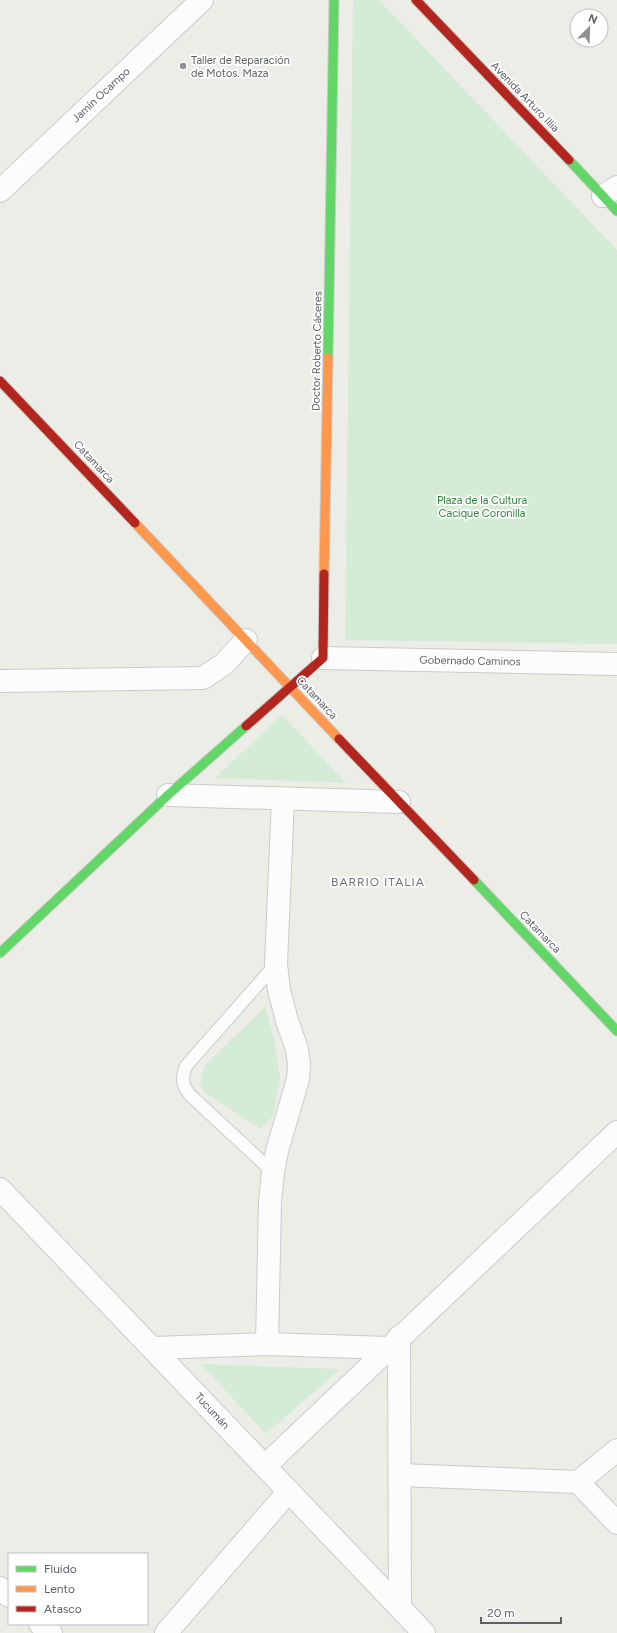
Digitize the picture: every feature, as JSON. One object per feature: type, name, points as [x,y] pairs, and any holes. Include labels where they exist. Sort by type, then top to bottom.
[{"type":"street","name":"Jamín Ocampo","points":[[0,191],[202,0]]},
{"type":"street","name":"Doctor Roberto Cáceres","points":[[323,658],[334,0]]},
{"type":"street","name":"Avenida Arturo Illia","points":[[416,0],[612,198]]},
{"type":"street","name":"Catamarca","points":[[0,381],[617,1031]]},
{"type":"street","points":[[0,682],[203,678],[224,664],[246,640]]},
{"type":"street","name":"Gobernado Caminos","points":[[323,658],[617,664]]},
{"type":"street","points":[[0,953],[168,795],[323,658]]},
{"type":"street","points":[[168,795],[399,802]]},
{"type":"street","points":[[267,1344],[270,1201],[273,1172],[277,1151],[298,1080],[299,1064],[297,1049],[287,1021],[279,990],[276,964],[283,799]]},
{"type":"street","points":[[265,1466],[617,1132]]},
{"type":"street","name":"Tucumán","points":[[0,1189],[424,1633]]},
{"type":"street","points":[[153,1348],[267,1344],[394,1343]]},
{"type":"street","points":[[394,1343],[400,1475],[400,1607]]},
{"type":"street","points":[[400,1475],[578,1482],[617,1450]]},
{"type":"street","points":[[578,1482],[617,1523]]},
{"type":"street","points":[[166,1633],[289,1491]]},
{"type":"street","points":[[0,1588],[8,1595]]},
{"type":"street","points":[[41,1625],[50,1633]]},
{"type":"lane","points":[[273,1172],[190,1095],[182,1082],[182,1074],[186,1066],[276,964]]},
{"type":"green space","name":"Plaza de la Cultura Cacique Coronilla","points":[[353,0],[379,0],[617,250],[617,644],[345,640]]},
{"type":"green space","points":[[282,715],[346,783],[215,778]]},
{"type":"green space","points":[[265,1007],[275,1043],[280,1078],[273,1116],[261,1129],[204,1092],[200,1083],[205,1065]]},
{"type":"green space","points":[[201,1364],[340,1369],[266,1434]]},
{"type":"traffic: fast","points":[[328,358],[334,0]]},
{"type":"traffic: fast","points":[[569,160],[617,211]]},
{"type":"traffic: fast","points":[[0,953],[168,795],[246,726]]},
{"type":"traffic: fast","points":[[474,880],[617,1031]]},
{"type":"traffic: slow","points":[[324,574],[328,358]]},
{"type":"traffic: slow","points":[[135,523],[339,739]]},
{"type":"traffic: jam","points":[[416,0],[569,160]]},
{"type":"traffic: jam","points":[[0,381],[135,523]]},
{"type":"traffic: jam","points":[[246,726],[323,658],[324,574]]},
{"type":"traffic: jam","points":[[339,739],[474,880]]},
{"type":"place","name":"Taller de Reparación de Motos. Maza","points":[[183,66]]},
{"type":"district","name":"BARRIO ITALIA","points":[[378,882]]}]
